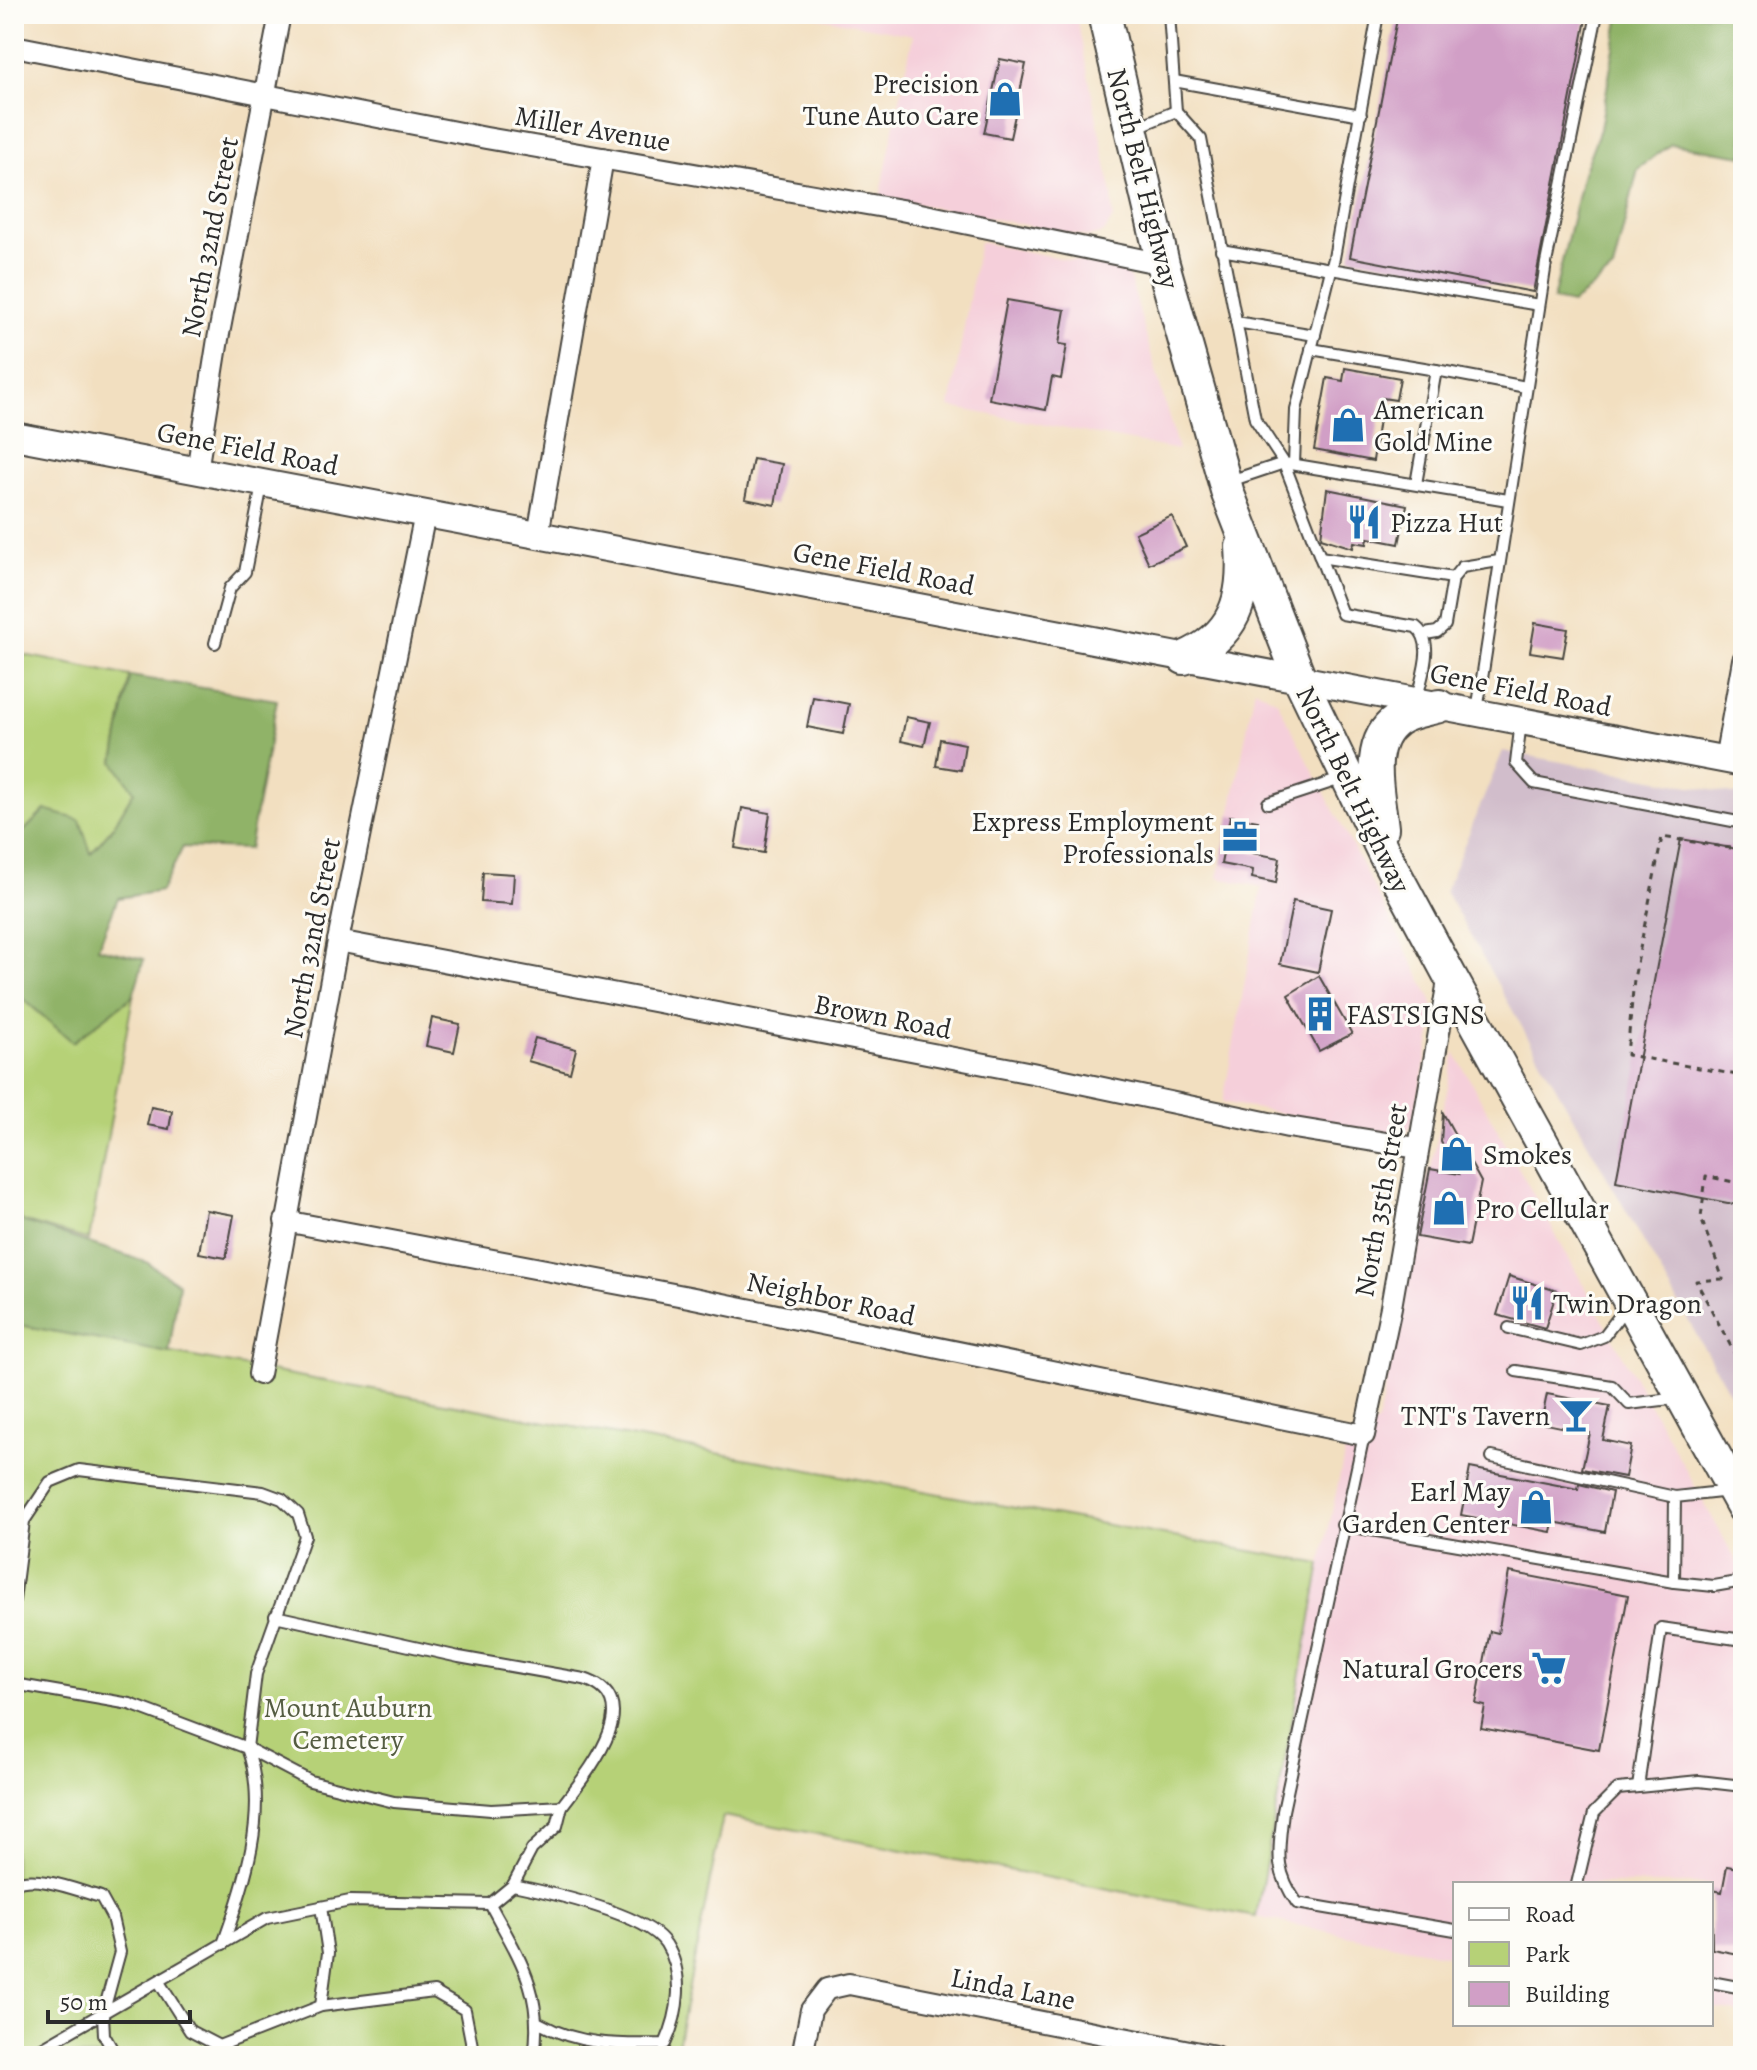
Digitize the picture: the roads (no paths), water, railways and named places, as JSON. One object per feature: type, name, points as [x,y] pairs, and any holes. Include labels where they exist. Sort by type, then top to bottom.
[{"type":"main road","name":"North Belt Highway","points":[[1104,14],[1163,264],[1225,483],[1300,679],[1385,855],[1628,1305],[1738,1498]]},
{"type":"main road","points":[[1184,658],[1206,648],[1232,619],[1244,575],[1240,524]]},
{"type":"main road","points":[[1385,855],[1375,784],[1382,739],[1396,721],[1428,704]]},
{"type":"street","name":"North 32nd Street","points":[[197,471],[218,339],[280,14]]},
{"type":"street","name":"Miller Avenue","points":[[14,46],[603,158],[901,210],[1163,264]]},
{"type":"street","points":[[538,535],[603,158]]},
{"type":"street","name":"Gene Field Road","points":[[14,436],[1734,762]]},
{"type":"street","name":"North 32nd Street","points":[[259,1374],[338,941],[425,514]]},
{"type":"street","points":[[1734,762],[1743,660]]},
{"type":"street","name":"Brown Road","points":[[338,941],[1032,1073],[1288,1127],[1417,1148]]},
{"type":"street","name":"North 35th Street","points":[[1364,1435],[1391,1307],[1449,974]]},
{"type":"street","name":"Neighbor Road","points":[[285,1221],[689,1297],[1364,1435]]},
{"type":"street","name":"Linda Lane","points":[[802,2056],[811,2010],[827,1989],[849,1984],[1215,2056]]},
{"type":"lane","points":[[1169,14],[1176,111],[1201,139],[1255,419],[1289,464],[1342,614],[1416,627],[1425,634],[1428,704]]},
{"type":"lane","points":[[1289,464],[1296,410],[1330,267],[1378,14]]},
{"type":"lane","points":[[1477,713],[1539,305],[1597,14]]},
{"type":"lane","points":[[1174,81],[1361,115]]},
{"type":"lane","points":[[1131,129],[1176,111]]},
{"type":"lane","points":[[1221,250],[1539,305]]},
{"type":"lane","points":[[1236,322],[1315,335]]},
{"type":"lane","points":[[1311,349],[1526,387]]},
{"type":"lane","points":[[1416,484],[1436,370]]},
{"type":"lane","points":[[1225,483],[1289,464],[1508,500]]},
{"type":"lane","points":[[215,643],[230,588],[245,572],[262,483]]},
{"type":"lane","points":[[1320,557],[1453,578]]},
{"type":"lane","points":[[1425,634],[1445,625],[1453,578],[1462,567],[1499,561]]},
{"type":"lane","points":[[1521,721],[1516,763],[1534,783],[1743,823]]},
{"type":"lane","points":[[1268,803],[1347,777]]},
{"type":"lane","points":[[1509,1328],[1581,1345],[1604,1336],[1628,1305]]},
{"type":"lane","points":[[1516,1371],[1612,1386],[1629,1404],[1681,1398]]},
{"type":"lane","points":[[1364,1435],[1342,1525],[1283,1811],[1277,1861],[1283,1883],[1297,1903],[1453,1930]]},
{"type":"lane","points":[[1492,1457],[1675,1497],[1738,1498]]},
{"type":"lane","points":[[14,1600],[24,1521],[50,1482],[79,1470],[236,1487],[282,1499],[298,1514],[305,1536],[302,1552],[275,1616],[256,1674],[247,1748],[255,1767],[254,1819],[245,1882],[223,1944]]},
{"type":"lane","points":[[1674,1582],[1675,1497]]},
{"type":"lane","points":[[1342,1525],[1674,1582],[1714,1586],[1743,1581]]},
{"type":"lane","points":[[28,2056],[267,1918],[350,1901],[490,1904],[513,1885],[532,1849],[557,1826],[562,1806],[587,1773],[614,1725],[610,1698],[598,1683],[275,1616]]},
{"type":"lane","points":[[1638,1787],[1661,1628],[1743,1640]]},
{"type":"lane","points":[[14,1684],[130,1704],[247,1748],[310,1781],[394,1802],[477,1810],[562,1806]]},
{"type":"lane","points":[[1577,1882],[1594,1813],[1618,1789],[1699,1781],[1743,1786]]},
{"type":"lane","points":[[14,1884],[20,1881],[49,1884],[101,1897],[112,1917],[120,1952],[103,2014],[104,2035],[116,2056]]},
{"type":"lane","points":[[513,1885],[565,1896],[647,1929],[666,1943],[678,1978],[676,2013],[665,2044],[621,2045],[566,2038],[539,2023]]},
{"type":"lane","points":[[490,1904],[527,1973],[539,2023],[534,2056]]},
{"type":"lane","points":[[321,1907],[328,1953],[321,2006]]},
{"type":"lane","points":[[159,1982],[190,2031],[221,2051],[321,2006],[434,1992],[465,2010],[474,2056]]},
{"type":"lane","points":[[1713,1982],[1743,1988]]},
{"type":"place","name":"Precision Tune Auto Care","points":[[1005,99]]},
{"type":"place","name":"American Gold Mine","points":[[1348,425]]},
{"type":"place","name":"Pizza Hut","points":[[1364,522]]},
{"type":"place","name":"Express Employment Professionals","points":[[1240,837]]},
{"type":"place","name":"FASTSIGNS","points":[[1320,1014]]},
{"type":"place","name":"Smokes","points":[[1457,1154]]},
{"type":"place","name":"Pro Cellular","points":[[1449,1208]]},
{"type":"place","name":"Twin Dragon","points":[[1527,1303]]},
{"type":"place","name":"TNT's Tavern","points":[[1576,1415]]},
{"type":"place","name":"Earl May Garden Center","points":[[1536,1507]]},
{"type":"place","name":"Natural Grocers","points":[[1549,1668]]},
{"type":"park label","name":"Mount Auburn Cemetery","points":[[348,1723]]}]
